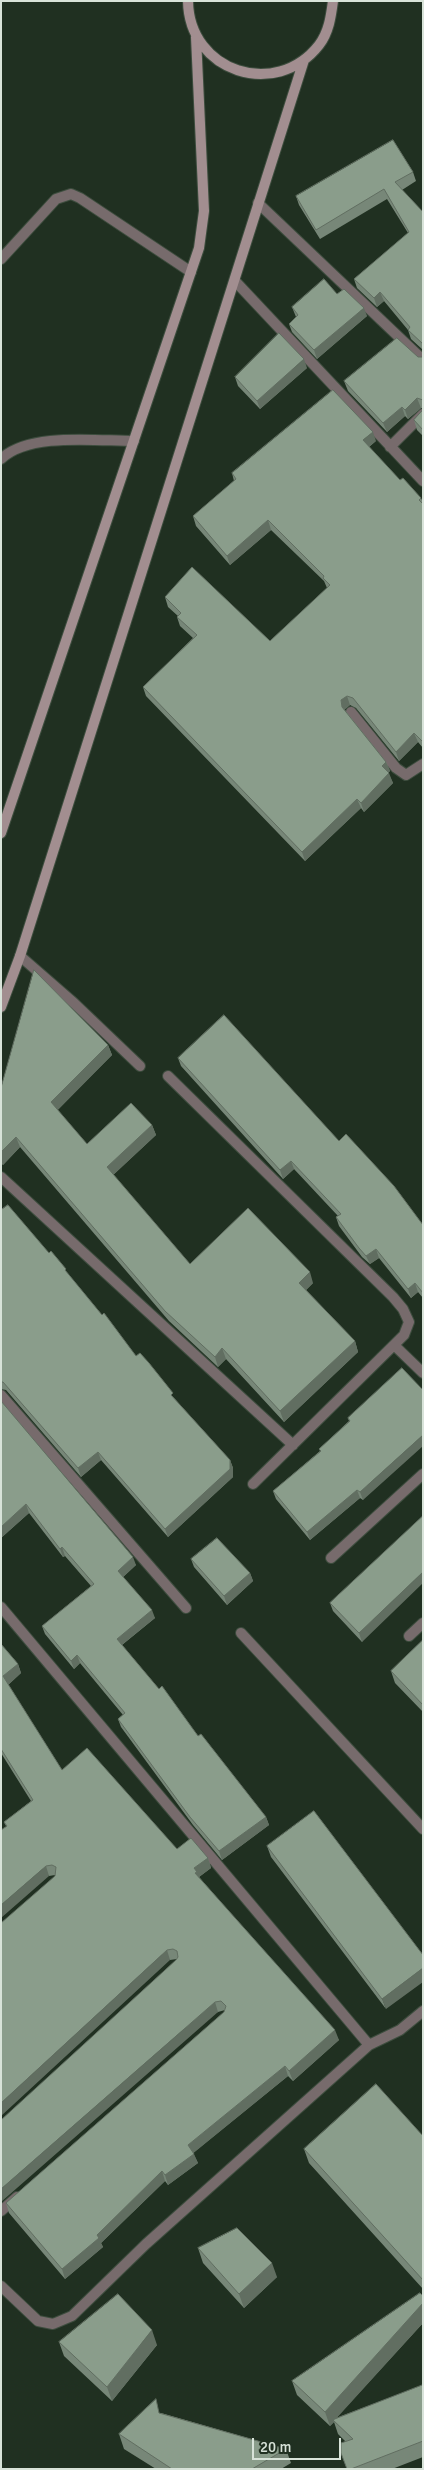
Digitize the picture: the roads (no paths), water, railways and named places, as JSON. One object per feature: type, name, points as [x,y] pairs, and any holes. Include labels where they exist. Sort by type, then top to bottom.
[{"type":"street","points":[[196,37],[212,57],[233,70],[257,75],[282,72],[304,60],[320,44],[330,23],[333,1]]},
{"type":"street","points":[[1,833],[199,248],[204,211],[196,37],[186,3]]},
{"type":"street","points":[[1,1007],[20,956],[304,60]]},
{"type":"street","points":[[1,258],[56,199],[71,194],[80,198],[192,272]]},
{"type":"street","points":[[258,203],[423,360]]},
{"type":"street","points":[[235,281],[423,481]]},
{"type":"street","points":[[390,447],[423,414]]},
{"type":"street","points":[[1,458],[20,445],[40,441],[134,442]]},
{"type":"street","points":[[351,712],[396,768],[406,775],[423,764]]},
{"type":"street","points":[[20,956],[74,1003],[140,1066]]},
{"type":"street","points":[[168,1076],[394,1297],[403,1309],[409,1322],[404,1335],[253,1484]]},
{"type":"street","points":[[1,1177],[293,1445]]},
{"type":"street","points":[[394,1345],[423,1373]]},
{"type":"street","points":[[1,1395],[186,1608]]},
{"type":"street","points":[[331,1558],[423,1474]]},
{"type":"street","points":[[1,1607],[369,2045]]},
{"type":"street","points":[[409,1636],[423,1623]]},
{"type":"street","points":[[240,1633],[423,1829]]},
{"type":"street","points":[[1,2286],[38,2321],[53,2324],[72,2316],[146,2244],[369,2045],[400,2030],[423,2011]]},
{"type":"street","points":[[1,2211],[24,2192]]}]
